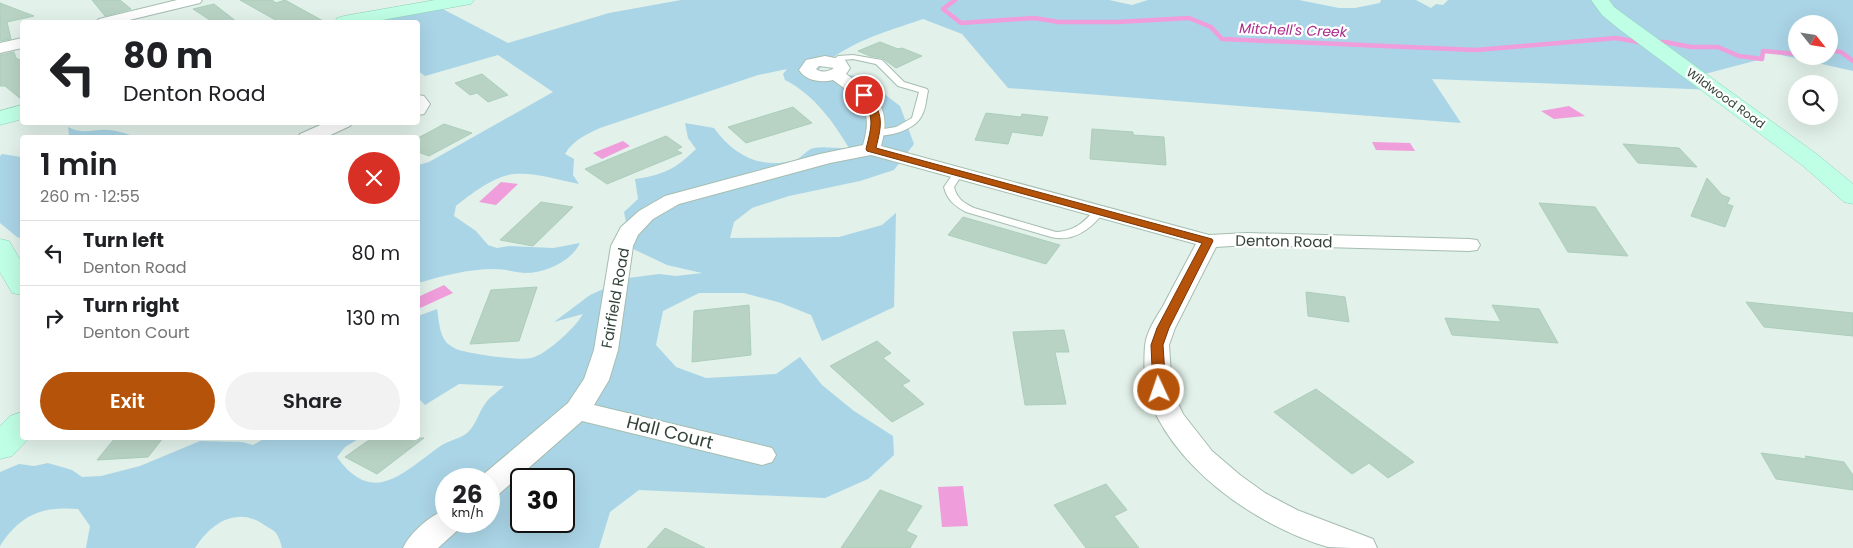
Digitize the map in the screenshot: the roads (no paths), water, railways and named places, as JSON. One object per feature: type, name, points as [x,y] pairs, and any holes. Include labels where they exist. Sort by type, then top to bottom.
[{"type":"street","points":[[110,20],[155,4],[195,0]]},
{"type":"street","points":[[355,20],[465,0]]},
{"type":"street","name":"Wildwood Road","points":[[1600,0],[1608,11],[1626,25],[1810,160],[1853,196]]},
{"type":"street","points":[[155,4],[174,18]]},
{"type":"street","points":[[0,48],[20,43]]},
{"type":"street","points":[[835,68],[873,106],[877,122],[873,141]]},
{"type":"street","points":[[0,118],[20,113]]},
{"type":"street","points":[[314,135],[337,125]]},
{"type":"street","name":"Denton Road","points":[[873,141],[958,173],[1208,241],[1247,240],[1469,245]]},
{"type":"street","name":"Fairfield Road","points":[[500,477],[578,410],[596,380],[606,350],[622,246],[629,232],[646,215],[672,200],[689,194],[827,158],[873,141]]},
{"type":"street","points":[[1208,241],[1163,328],[1157,345],[1159,390],[1171,418],[1202,458],[1248,496],[1287,518],[1362,548]]},
{"type":"street","points":[[11,256],[20,281]]},
{"type":"street","name":"Hall Court","points":[[578,410],[762,455]]},
{"type":"street","points":[[0,447],[20,426]]},
{"type":"street","points":[[418,548],[435,533]]},
{"type":"lane","points":[[835,68],[841,58],[853,57],[879,62],[902,84],[924,91],[916,118],[908,124],[888,132],[873,141]]},
{"type":"lane","points":[[958,173],[948,187],[952,198],[959,204],[970,210],[1055,234],[1069,235],[1082,231],[1100,211]]},
{"type":"waterway","name":"Mitchell's Creek","points":[[955,0],[943,9],[961,23],[1034,18],[1059,22],[1117,22],[1189,18],[1211,27],[1222,39],[1476,50],[1616,38],[1638,42],[1665,42],[1691,47],[1718,47],[1739,56],[1762,59],[1763,51],[1788,53]]},
{"type":"waterway","name":"Mitchell's Creek","points":[[1838,52],[1853,61]]}]
